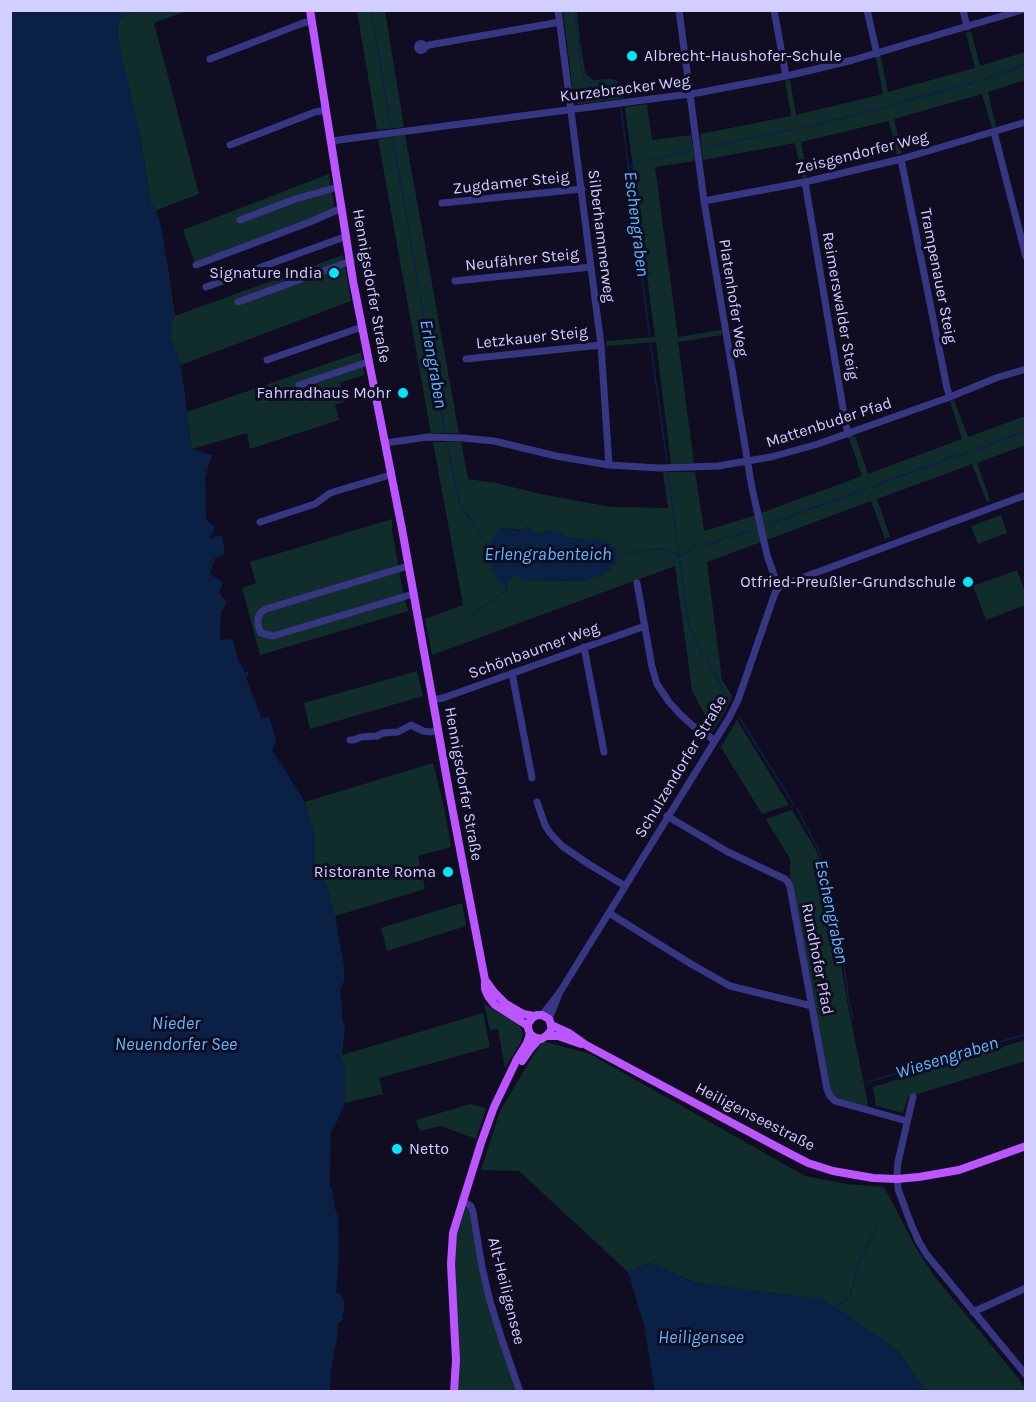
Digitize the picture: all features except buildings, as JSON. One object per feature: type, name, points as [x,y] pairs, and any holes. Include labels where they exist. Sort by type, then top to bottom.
[{"type":"main road","name":"Hennigsdorfer Straße","points":[[310,10],[369,362],[402,529],[485,989],[490,1001],[529,1030]]},
{"type":"main road","points":[[485,980],[506,1004],[523,1014],[544,1019],[551,1031],[518,1062]]},
{"type":"main road","points":[[454,1392],[456,1360],[451,1254],[453,1233],[494,1107],[527,1043],[530,1020],[544,1019]]},
{"type":"main road","name":"Heiligenseestraße","points":[[544,1019],[586,1045]]},
{"type":"main road","points":[[529,1030],[534,1037],[543,1037]]},
{"type":"main road","name":"Heiligenseestraße","points":[[543,1037],[558,1036],[586,1045],[783,1150],[808,1162],[850,1175],[897,1179],[939,1174],[959,1170],[1026,1146]]},
{"type":"street","name":"Silberhammerweg","points":[[558,10],[601,345],[609,465]]},
{"type":"street","name":"Platenhofer Weg","points":[[679,10],[704,201],[747,462],[767,555],[780,586]]},
{"type":"street","points":[[774,10],[786,76]]},
{"type":"street","points":[[867,10],[877,54]]},
{"type":"street","points":[[963,10],[967,27]]},
{"type":"street","name":"Kurzebracker Weg","points":[[331,141],[690,94],[786,76],[877,54],[1022,10]]},
{"type":"street","points":[[210,59],[303,22],[311,21]]},
{"type":"street","points":[[425,46],[560,22]]},
{"type":"street","points":[[230,145],[326,110]]},
{"type":"street","name":"Zeisgendorfer Weg","points":[[704,201],[805,182],[901,159],[1026,122]]},
{"type":"street","points":[[994,132],[1026,257]]},
{"type":"street","name":"Trampenauer Steig","points":[[901,159],[950,397]]},
{"type":"street","name":"Reimerswalder Steig","points":[[805,182],[849,434]]},
{"type":"street","points":[[240,220],[295,199],[338,186]]},
{"type":"street","name":"Zugdamer Steig","points":[[442,203],[582,189]]},
{"type":"street","points":[[196,265],[342,208]]},
{"type":"street","points":[[206,287],[347,236]]},
{"type":"street","points":[[238,302],[351,261]]},
{"type":"street","name":"Neufährer Steig","points":[[455,281],[591,267]]},
{"type":"street","points":[[267,360],[363,328]]},
{"type":"street","name":"Letzkauer Steig","points":[[466,359],[601,345]]},
{"type":"street","points":[[299,385],[369,362]]},
{"type":"street","name":"Mattenbuder Pfad","points":[[385,443],[428,437],[463,438],[494,441],[556,456],[609,465],[659,468],[689,468],[747,462],[803,449],[849,434],[990,380],[1026,369]]},
{"type":"street","points":[[260,522],[315,504],[330,493],[390,475]]},
{"type":"street","points":[[780,586],[1026,495]]},
{"type":"street","points":[[408,566],[266,609],[258,618],[258,626],[261,633],[273,636],[413,594]]},
{"type":"street","points":[[637,583],[657,684],[686,720],[714,740]]},
{"type":"street","name":"Schulzendorfer Straße","points":[[544,1019],[729,718],[738,700],[775,592],[780,586]]},
{"type":"street","name":"Schönbaumer Weg","points":[[432,700],[645,626]]},
{"type":"street","points":[[584,647],[604,752]]},
{"type":"street","points":[[512,673],[532,778]]},
{"type":"street","points":[[350,740],[398,732],[411,725],[423,731],[438,730]]},
{"type":"street","points":[[537,802],[545,825],[562,846],[625,886]]},
{"type":"street","name":"Rundhofer Pfad","points":[[667,816],[736,857],[788,882],[830,1096],[835,1101],[907,1120]]},
{"type":"street","points":[[609,913],[730,986],[812,1006]]},
{"type":"street","points":[[914,1097],[898,1162],[897,1179],[898,1189],[911,1224],[919,1242],[933,1262],[1026,1376]]},
{"type":"street","name":"Alt-Heiligensee","points":[[462,1201],[471,1206],[473,1212],[490,1300],[520,1392]]},
{"type":"street","points":[[973,1312],[1026,1288]]},
{"type":"green space","points":[[121,11],[187,11],[154,23],[199,194],[157,210],[150,203],[142,145],[117,36]]},
{"type":"green space","points":[[357,11],[385,11],[404,127],[377,130]]},
{"type":"green space","points":[[563,11],[577,11],[587,75],[593,80],[617,81],[619,89],[623,89],[624,98],[579,104],[574,101]]},
{"type":"green space","points":[[971,31],[980,66],[1025,52],[1025,80],[988,92],[996,127],[992,128],[982,94],[894,119],[902,153],[897,155],[889,121],[801,142],[807,177],[802,179],[795,143],[703,160],[700,134],[791,116],[785,81],[790,80],[796,115],[883,94],[876,58],[881,57],[888,92],[975,68],[966,33]]},
{"type":"green space","points":[[647,104],[652,140],[691,135],[695,161],[655,167],[678,337],[721,330],[722,335],[678,342],[694,463],[671,464],[656,342],[606,346],[606,341],[655,337],[625,107]]},
{"type":"green space","points":[[405,135],[459,433],[431,433],[378,139]]},
{"type":"green space","points":[[329,174],[335,211],[195,263],[183,230]]},
{"type":"green space","points":[[343,255],[351,301],[181,365],[180,361],[169,362],[166,256],[175,316]]},
{"type":"green space","points":[[361,352],[364,375],[340,383],[346,401],[335,405],[339,420],[250,449],[247,433],[192,449],[188,421],[176,374],[181,367],[187,412]]},
{"type":"green space","points":[[954,400],[968,437],[1025,416],[1025,445],[977,463],[990,500],[987,502],[972,464],[877,499],[890,537],[885,539],[871,501],[707,562],[722,680],[732,696],[712,732],[692,690],[675,566],[432,655],[425,619],[463,605],[433,442],[461,442],[468,479],[611,507],[668,508],[663,472],[695,472],[704,531],[753,516],[862,476],[849,438],[855,436],[868,474],[962,439],[950,401]],"holes":[[[498,529],[516,529],[532,534],[549,531],[565,537],[589,541],[592,538],[616,547],[616,564],[586,581],[524,580],[516,574]]]},
{"type":"green space","points":[[1001,515],[1007,533],[978,544],[971,526]]},
{"type":"green space","points":[[392,519],[392,531],[408,611],[260,655],[242,588],[256,583],[250,562]]},
{"type":"green space","points":[[1017,570],[1025,592],[1025,605],[986,620],[973,586]]},
{"type":"green space","points":[[417,671],[423,696],[310,729],[304,703]]},
{"type":"green space","points":[[737,720],[789,805],[762,814],[721,747]]},
{"type":"green space","points":[[433,763],[451,847],[418,856],[425,889],[335,916],[328,890],[315,863],[315,837],[305,802]]},
{"type":"green space","points":[[792,810],[816,850],[822,865],[867,1107],[836,1098],[831,1092],[791,886],[790,859],[766,819]]},
{"type":"green space","points":[[462,903],[466,926],[387,951],[381,928]]},
{"type":"green space","points":[[484,1004],[519,1025],[523,1033],[521,1042],[505,1068],[498,1029],[490,1030]]},
{"type":"green space","points":[[483,1013],[490,1047],[379,1078],[383,1094],[345,1103],[345,1085],[332,1028],[343,1021],[345,1026],[342,1055]]},
{"type":"green space","points":[[1025,1040],[1025,1061],[908,1097],[903,1113],[876,1106],[873,1087]]},
{"type":"green space","points":[[542,1041],[590,1054],[805,1176],[847,1184],[884,1187],[915,1246],[934,1276],[1015,1374],[1025,1391],[926,1391],[899,1352],[846,1314],[820,1299],[696,1283],[650,1263],[628,1272],[519,1171],[481,1170],[500,1111]]},
{"type":"green space","points":[[470,1104],[486,1108],[476,1139],[441,1126],[420,1131],[416,1120]]},
{"type":"green space","points":[[464,1208],[470,1209],[477,1251],[519,1391],[457,1392],[454,1267],[457,1230]]},
{"type":"water","name":"Nieder Neuendorfer See","points":[[10,11],[121,11],[117,36],[141,138],[150,203],[157,210],[163,237],[174,317],[170,337],[180,361],[192,449],[212,455],[205,477],[206,520],[215,527],[209,539],[222,535],[225,554],[215,558],[210,574],[223,582],[219,593],[227,603],[221,612],[220,640],[233,639],[238,661],[245,673],[248,672],[246,678],[262,719],[269,716],[276,739],[272,750],[305,802],[315,837],[315,863],[328,890],[335,916],[344,966],[344,981],[340,990],[345,1027],[341,1055],[345,1065],[345,1103],[331,1132],[330,1188],[332,1188],[338,1216],[339,1255],[336,1292],[344,1301],[342,1316],[344,1319],[338,1323],[330,1391],[11,1391]]},
{"type":"water","name":"Erlengrabenteich","points":[[526,526],[531,527],[533,534],[558,531],[565,537],[589,541],[592,538],[616,547],[616,564],[605,574],[586,581],[524,580],[516,574],[503,586],[492,570],[490,543],[498,529],[521,531]]},
{"type":"water","name":"Heiligensee","points":[[650,1263],[696,1283],[820,1299],[846,1314],[899,1352],[926,1391],[655,1391],[644,1325],[628,1272]]},
{"type":"waterway","points":[[120,18],[136,10]]},
{"type":"waterway","name":"Erlengraben","points":[[371,10],[391,129]]},
{"type":"waterway","name":"Eschengraben","points":[[575,10],[584,79],[588,82],[616,84],[619,97]]},
{"type":"waterway","points":[[984,79],[1026,65]]},
{"type":"waterway","points":[[892,105],[978,81]]},
{"type":"waterway","points":[[799,129],[885,107]]},
{"type":"waterway","name":"Eschengraben","points":[[621,108],[650,340]]},
{"type":"waterway","points":[[704,148],[792,130]]},
{"type":"waterway","name":"Erlengraben","points":[[392,137],[406,213]]},
{"type":"waterway","points":[[650,159],[691,151]]},
{"type":"waterway","points":[[629,168],[643,160]]},
{"type":"waterway","name":"Erlengraben","points":[[407,218],[419,290]]},
{"type":"waterway","name":"Erlengraben","points":[[420,296],[445,432]]},
{"type":"waterway","name":"Eschengraben","points":[[651,346],[667,462]]},
{"type":"waterway","points":[[974,450],[1026,431]]},
{"type":"waterway","name":"Erlengraben","points":[[447,443],[460,505],[484,539]]},
{"type":"waterway","points":[[871,487],[967,452]]},
{"type":"waterway","name":"Eschengraben","points":[[668,474],[677,539]]},
{"type":"waterway","points":[[767,525],[866,489]]},
{"type":"waterway","points":[[704,545],[753,530]]},
{"type":"waterway","name":"Erlengraben","points":[[486,542],[490,546]]},
{"type":"waterway","name":"Erlengraben","points":[[628,554],[662,549],[679,557],[696,547]]},
{"type":"waterway","name":"Eschengraben","points":[[678,548],[688,621],[703,656]]},
{"type":"waterway","name":"Erlengraben","points":[[616,556],[625,554]]},
{"type":"waterway","points":[[506,585],[508,588],[506,591]]},
{"type":"waterway","points":[[469,617],[503,593]]},
{"type":"waterway","name":"Eschengraben","points":[[707,662],[729,699]]},
{"type":"waterway","name":"Eschengraben","points":[[739,717],[793,804]]},
{"type":"waterway","name":"Eschengraben","points":[[797,809],[824,864],[843,955],[853,1019]]},
{"type":"waterway","name":"Wiesengraben","points":[[868,1082],[1026,1034]]},
{"type":"waterway","points":[[833,1307],[844,1302],[850,1295],[859,1264],[878,1223]]},
{"type":"place","name":"Albrecht-Haushofer-Schule","points":[[632,56]]},
{"type":"place","name":"Signature India","points":[[334,273]]},
{"type":"place","name":"Fahrradhaus Mohr","points":[[403,393]]},
{"type":"place","name":"Otfried-Preußler-Grundschule","points":[[968,582]]},
{"type":"place","name":"Ristorante Roma","points":[[448,872]]},
{"type":"place","name":"Netto","points":[[397,1149]]}]
